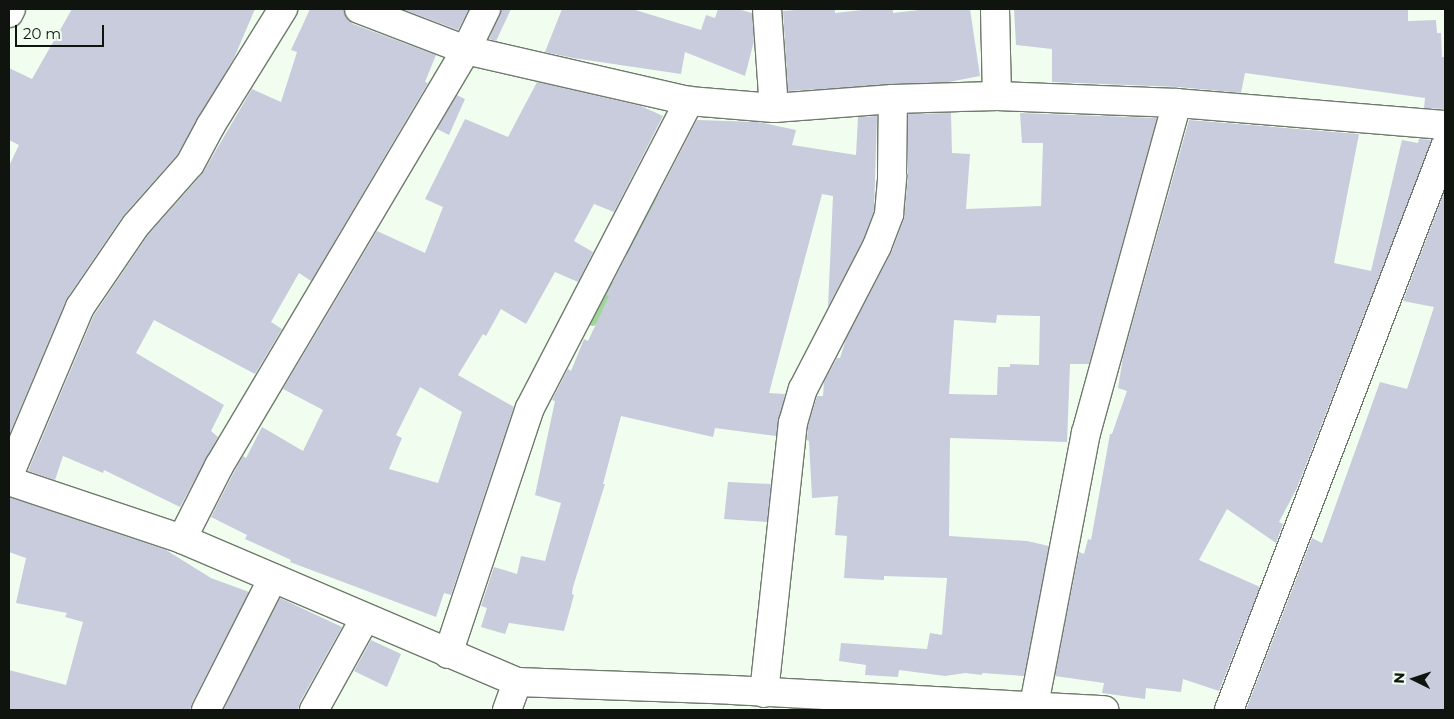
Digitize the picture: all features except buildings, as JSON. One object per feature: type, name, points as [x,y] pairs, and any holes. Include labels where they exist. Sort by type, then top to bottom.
[{"type":"street","points":[[9,13],[11,9]]},
{"type":"street","points":[[9,475],[80,306],[136,225],[190,164],[211,125],[283,9]]},
{"type":"street","points":[[359,9],[466,50],[689,101],[774,108],[893,99],[997,96],[1176,103],[1445,124]]},
{"type":"street","points":[[182,539],[219,466],[466,50],[486,9]]},
{"type":"street","points":[[768,9],[774,108]]},
{"type":"street","points":[[995,9],[997,96]]},
{"type":"street","points":[[764,693],[793,423],[803,389],[877,246],[889,214],[892,176],[893,99]]},
{"type":"street","points":[[448,654],[530,408],[689,101]]},
{"type":"street","points":[[1034,705],[1086,433],[1176,103]]},
{"type":"street","points":[[1229,710],[1445,147]]},
{"type":"street","points":[[9,481],[182,539],[448,654],[518,682],[730,700],[764,693],[1104,710]]},
{"type":"street","points":[[206,710],[273,578]]},
{"type":"street","points":[[314,710],[364,618]]},
{"type":"street","points":[[507,710],[518,682]]},
{"type":"waterway","points":[[629,251],[654,197]]},
{"type":"waterway","points":[[592,321],[613,286]]}]
